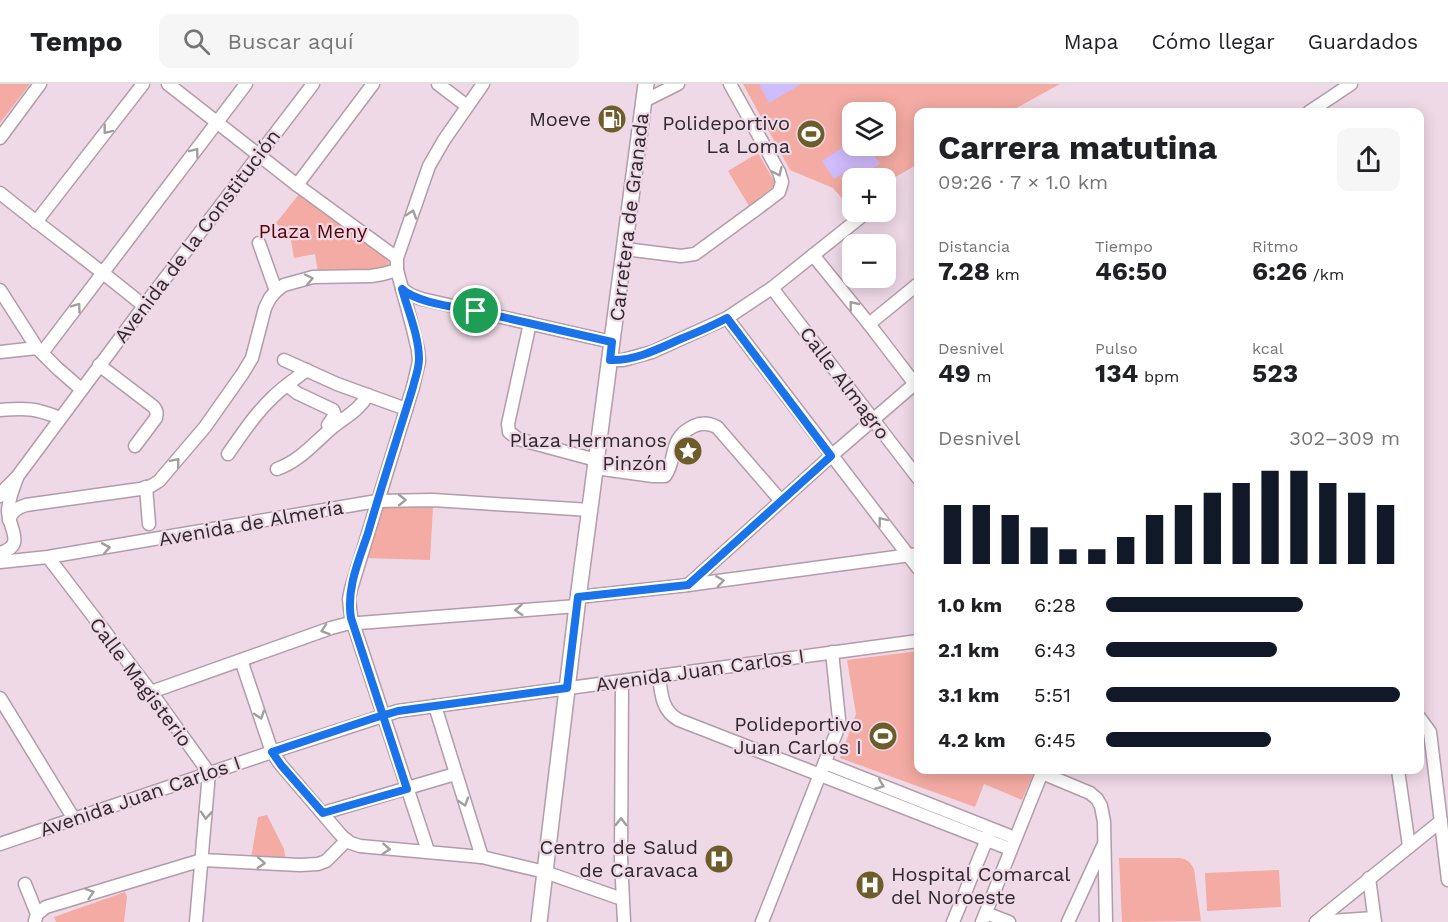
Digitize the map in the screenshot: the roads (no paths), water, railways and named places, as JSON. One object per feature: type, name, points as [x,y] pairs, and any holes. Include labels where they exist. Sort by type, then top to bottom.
[{"type":"main road","name":"Carretera de Granada","points":[[539,922],[578,601],[646,84]]},
{"type":"street","points":[[0,138],[40,84]]},
{"type":"street","points":[[36,222],[143,84]]},
{"type":"street","points":[[168,84],[397,264]]},
{"type":"street","points":[[0,352],[39,350],[52,342],[102,272],[246,84]]},
{"type":"street","name":"Avenida de la Constitución","points":[[17,477],[99,365],[313,84]]},
{"type":"street","points":[[297,185],[374,84]]},
{"type":"street","points":[[438,84],[466,106]]},
{"type":"street","points":[[428,851],[353,624],[349,598],[419,361],[397,264],[429,166],[466,106],[483,84]]},
{"type":"street","points":[[644,101],[678,84]]},
{"type":"street","points":[[626,249],[681,256],[695,254],[779,192],[782,182],[779,172],[730,84]]},
{"type":"street","points":[[1315,108],[1351,84]]},
{"type":"street","points":[[0,193],[144,306]]},
{"type":"street","points":[[610,360],[622,360],[652,352],[727,318],[772,288],[854,222]]},
{"type":"street","points":[[259,243],[276,291]]},
{"type":"street","points":[[813,255],[914,381]]},
{"type":"street","points":[[7,522],[18,508],[26,505],[146,487],[159,481],[205,427],[243,373],[252,358],[265,308],[276,291],[284,285],[313,277],[383,274],[397,264]]},
{"type":"street","points":[[869,324],[914,287]]},
{"type":"street","name":"Calle Almagro","points":[[772,288],[914,473]]},
{"type":"street","points":[[402,289],[411,296],[422,299],[612,342]]},
{"type":"street","points":[[0,290],[39,350],[81,389]]},
{"type":"street","points":[[727,318],[831,456],[913,555]]},
{"type":"street","points":[[530,323],[508,424],[510,434],[518,439],[596,464],[653,476],[665,476],[679,437],[695,425],[707,423],[717,427],[781,501]]},
{"type":"street","points":[[284,360],[338,384],[406,409]]},
{"type":"street","points":[[99,365],[156,410],[156,418],[135,446]]},
{"type":"street","points":[[228,454],[271,398],[307,370]]},
{"type":"street","points":[[287,385],[297,393],[333,410],[335,415],[328,425],[332,428]]},
{"type":"street","points":[[688,585],[831,456],[914,387]]},
{"type":"street","points":[[277,469],[296,460],[332,428],[356,411],[368,395]]},
{"type":"street","points":[[0,410],[24,408],[60,418]]},
{"type":"street","points":[[7,522],[8,506],[17,477]]},
{"type":"street","points":[[2,491],[17,477]]},
{"type":"street","points":[[146,487],[149,524]]},
{"type":"street","name":"Avenida de Almería","points":[[0,562],[48,558],[377,501],[433,500],[590,510]]},
{"type":"street","points":[[0,511],[15,534],[15,541],[11,548],[0,554]]},
{"type":"street","points":[[0,554],[18,560]]},
{"type":"street","points":[[151,692],[331,628],[353,624],[578,601],[913,555]]},
{"type":"street","name":"Calle Magisterio","points":[[48,558],[151,692],[209,773]]},
{"type":"street","name":"Avenida Juan Carlos I","points":[[0,844],[398,711],[914,642]]},
{"type":"street","points":[[762,922],[839,725],[832,652]]},
{"type":"street","points":[[241,660],[272,752],[347,840],[360,846],[482,857],[545,872],[622,899]]},
{"type":"street","points":[[659,676],[665,708],[672,716],[823,769],[1013,844]]},
{"type":"street","points":[[622,682],[622,899],[624,922]]},
{"type":"street","points":[[0,698],[74,819]]},
{"type":"street","points":[[435,706],[482,857]]},
{"type":"street","points":[[1424,723],[1430,732],[1448,880]]},
{"type":"street","points":[[196,922],[209,773]]},
{"type":"street","points":[[323,813],[455,774]]},
{"type":"street","points":[[1009,922],[984,917],[1041,774]]},
{"type":"street","points":[[1049,774],[1090,793],[1101,806],[1106,922]]},
{"type":"street","points":[[1399,774],[1409,846]]},
{"type":"street","points":[[1316,922],[1441,821]]},
{"type":"street","points":[[953,922],[989,835]]},
{"type":"street","points":[[25,884],[36,918],[46,907],[202,860],[318,864],[326,861],[347,840]]},
{"type":"street","points":[[1068,922],[1104,842]]},
{"type":"street","points":[[1311,922],[1375,920],[1369,878]]},
{"type":"place","name":"Moeve","points":[[612,119]]},
{"type":"place","name":"Polideportivo La Loma","points":[[811,134]]},
{"type":"place","name":"Plaza Hermanos Pinzón","points":[[688,451]]},
{"type":"place","name":"Polideportivo Juan Carlos I","points":[[883,736]]},
{"type":"place","name":"Centro de Salud de Caravaca","points":[[719,859]]},
{"type":"place","name":"Hospital Comarcal del Noroeste","points":[[870,885]]},
{"type":"park label","name":"Plaza Meny","points":[[313,231]]}]
